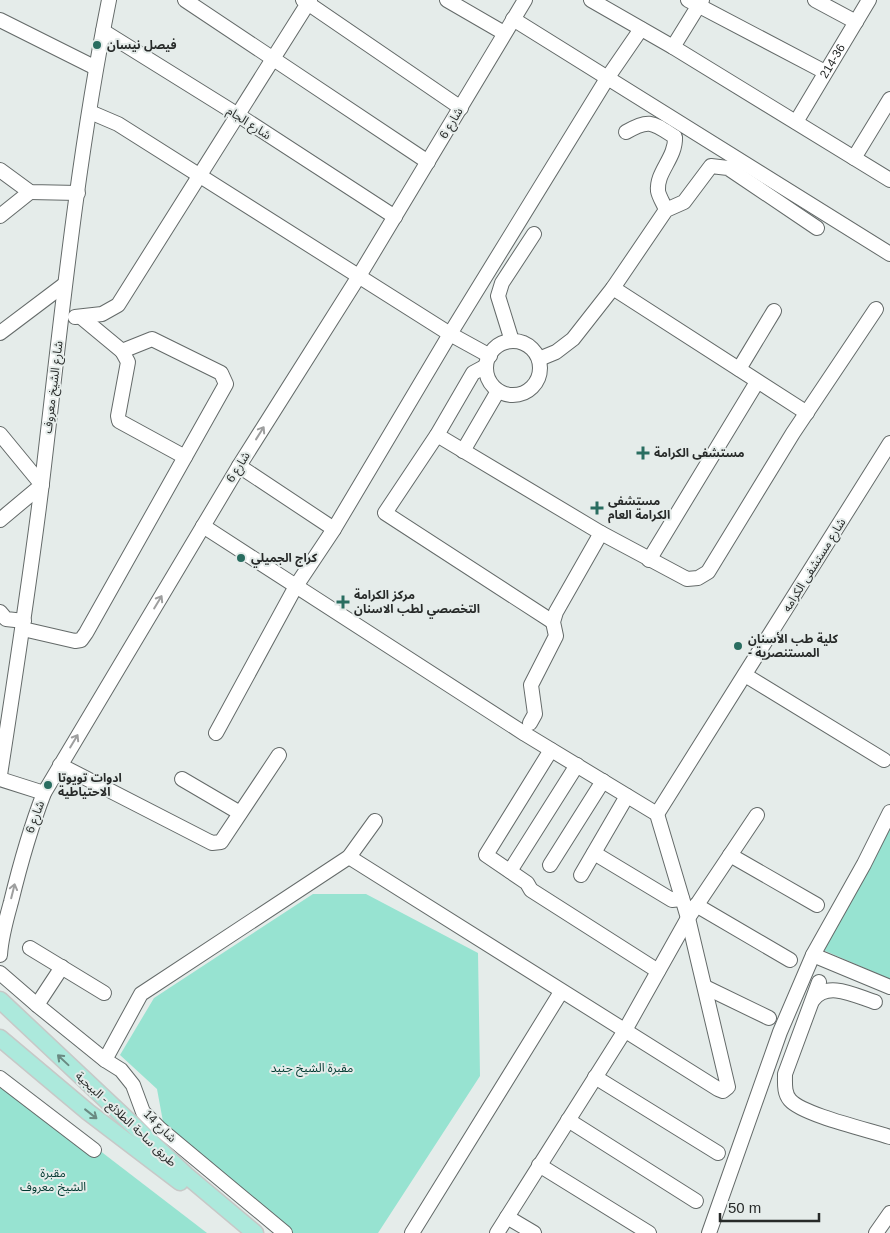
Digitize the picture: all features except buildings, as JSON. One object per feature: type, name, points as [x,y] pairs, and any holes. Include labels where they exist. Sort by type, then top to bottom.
[{"type":"main road","name":"طريق ساحة الطلائع - البيجية","points":[[0,1000],[186,1175],[255,1233]]},
{"type":"main road","name":"طريق ساحة الطلائع - البيجية","points":[[0,1038],[88,1112],[247,1233]]},
{"type":"street","name":"شارع الشيخ معروف","points":[[0,777],[42,485],[65,284],[96,68],[109,0]]},
{"type":"street","points":[[185,0],[428,162]]},
{"type":"street","points":[[447,0],[504,34]]},
{"type":"street","name":"شارع 6","points":[[0,973],[3,932],[18,871],[44,793],[239,466],[395,217],[524,0]]},
{"type":"street","points":[[591,0],[673,47],[890,180]]},
{"type":"street","points":[[815,0],[856,22]]},
{"type":"street","name":"214-36","points":[[796,122],[870,0]]},
{"type":"street","points":[[62,315],[81,317],[102,314],[118,306],[274,58],[307,1],[460,108]]},
{"type":"street","points":[[673,47],[696,2],[825,72]]},
{"type":"street","points":[[513,19],[890,254]]},
{"type":"street","points":[[0,20],[96,68]]},
{"type":"street","points":[[216,733],[296,586],[334,529],[450,334],[608,77],[641,29]]},
{"type":"street","name":"شارع الجام","points":[[102,31],[238,115],[395,217]]},
{"type":"street","points":[[854,158],[890,99]]},
{"type":"street","points":[[90,112],[118,124],[450,334],[488,361],[490,383],[498,391],[509,396],[520,395],[530,390],[538,381],[541,370],[539,359],[533,349],[524,343],[512,341],[501,344],[488,361],[474,373],[437,435],[385,512],[553,622]]},
{"type":"street","points":[[626,132],[640,123],[652,122],[675,137],[675,148],[660,176],[658,190],[666,210]]},
{"type":"street","points":[[539,359],[556,352],[573,339],[613,288],[666,210],[684,202],[711,166],[718,165],[728,168],[817,228]]},
{"type":"street","points":[[0,170],[30,192],[78,193]]},
{"type":"street","points":[[0,216],[30,192]]},
{"type":"street","points":[[0,201],[17,202]]},
{"type":"street","points":[[512,341],[498,296],[502,283],[534,234]]},
{"type":"street","points":[[0,333],[65,284]]},
{"type":"street","points":[[613,288],[807,413]]},
{"type":"street","points":[[437,435],[601,534],[687,579],[698,578],[708,572],[807,413],[876,309]]},
{"type":"street","points":[[739,369],[774,311]]},
{"type":"street","points":[[81,317],[122,351],[128,362],[118,416],[119,421],[185,457]]},
{"type":"street","points":[[2,618],[75,641],[81,640],[226,384],[222,373],[152,339],[122,351]]},
{"type":"street","points":[[650,560],[757,382]]},
{"type":"street","points":[[463,451],[498,391]]},
{"type":"street","points":[[0,434],[42,485],[0,520]]},
{"type":"street","name":"شارع مستشفى الكرامه","points":[[657,814],[890,443]]},
{"type":"street","points":[[239,466],[334,529]]},
{"type":"street","points":[[203,526],[551,750],[657,814],[688,918],[705,986],[727,1082],[725,1090],[718,1089],[624,1032],[350,857]]},
{"type":"street","points":[[530,723],[535,714],[531,685],[556,636],[553,622],[564,595],[601,534]]},
{"type":"street","points":[[745,675],[884,760]]},
{"type":"street","points":[[551,750],[486,855],[527,883],[530,890],[658,971]]},
{"type":"street","points":[[60,766],[212,843],[221,842],[279,755]]},
{"type":"street","points":[[510,871],[577,765]]},
{"type":"street","points":[[0,777],[44,793]]},
{"type":"street","points":[[182,779],[240,813]]},
{"type":"street","points":[[550,865],[603,781]]},
{"type":"street","points":[[581,875],[628,796]]},
{"type":"street","points":[[709,1233],[780,1032],[813,955],[864,864],[890,812]]},
{"type":"street","points":[[497,1233],[624,1032],[696,905],[756,815]]},
{"type":"street","points":[[105,1060],[141,994],[350,857],[375,820]]},
{"type":"street","points":[[594,853],[672,900],[682,899]]},
{"type":"street","points":[[730,855],[817,905]]},
{"type":"street","points":[[696,905],[790,960]]},
{"type":"street","points":[[30,948],[104,993]]},
{"type":"street","points":[[813,955],[890,987]]},
{"type":"street","points":[[37,1006],[62,967]]},
{"type":"street","name":"شارع 14","points":[[0,973],[37,1006],[105,1060],[121,1070],[133,1085],[143,1112],[160,1129],[284,1233]]},
{"type":"street","points":[[819,982],[785,1074],[784,1089],[789,1099],[804,1110],[890,1137]]},
{"type":"street","points":[[705,986],[769,1018]]},
{"type":"street","points":[[811,1003],[818,993],[828,990],[875,1002]]},
{"type":"street","points":[[412,1233],[561,992]]},
{"type":"street","points":[[595,1077],[718,1153]]},
{"type":"street","points":[[0,1078],[94,1150]]},
{"type":"street","points":[[568,1120],[696,1201]]},
{"type":"street","points":[[539,1166],[649,1233]]},
{"type":"street","points":[[876,1233],[890,1213]]},
{"type":"street","points":[[507,1217],[534,1233]]},
{"type":"green space","points":[[890,824],[890,979],[823,950]]},
{"type":"green space","name":"مقبرة الشيخ جنيد","points":[[313,894],[366,894],[478,953],[480,1076],[378,1233],[285,1233],[166,1138],[157,1089],[120,1055],[154,998]]},
{"type":"green space","name":"مقبرة الشيخ معروف","points":[[0,1074],[207,1233],[0,1233]]},
{"type":"place","name":"فيصل نيسان","points":[[97,45]]},
{"type":"place","name":"مستشفى الكرامة","points":[[643,453]]},
{"type":"place","name":"مستشفى الكرامة العام","points":[[597,508]]},
{"type":"place","name":"كراج الجميلي","points":[[241,558]]},
{"type":"place","name":"مركز الكرامة التخصصي لطب الاسنان","points":[[343,602]]},
{"type":"place","name":"كلية طب الأسنان - المستنصرية","points":[[738,646]]},
{"type":"place","name":"ادوات تويوتا الاحتياطية","points":[[48,785]]}]
